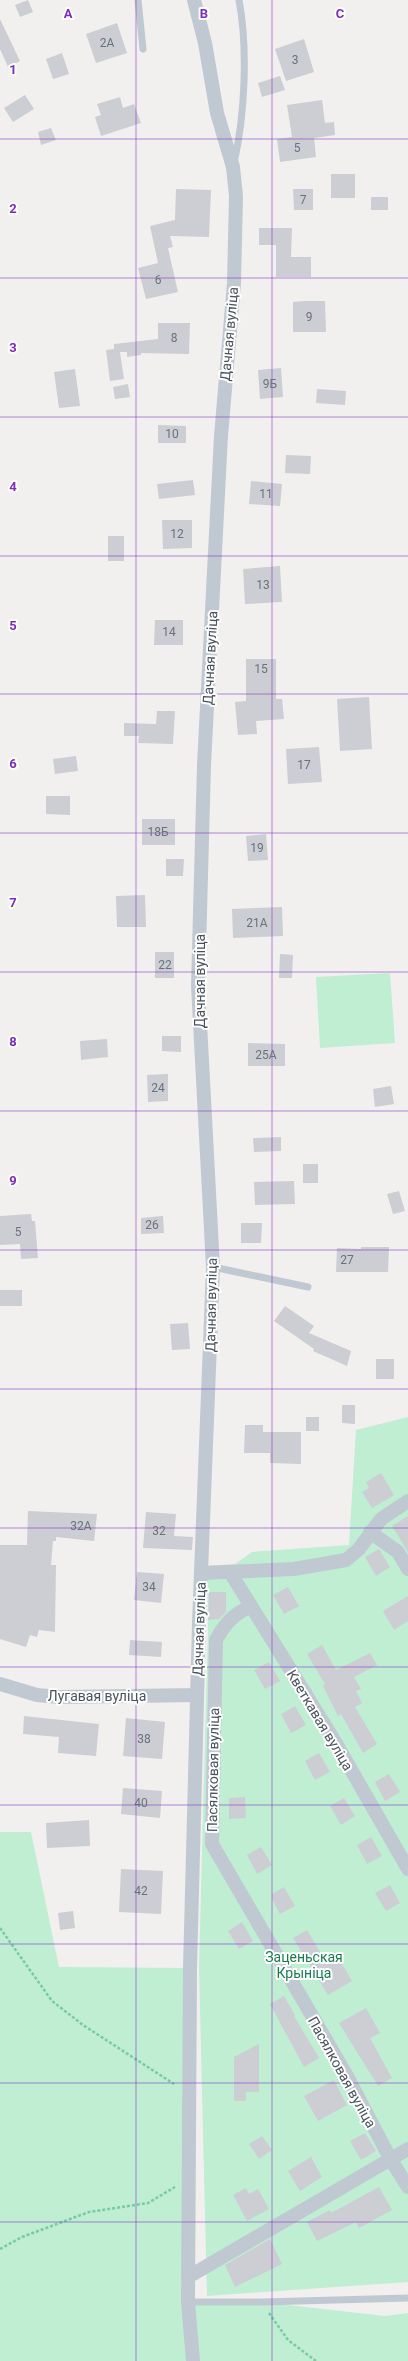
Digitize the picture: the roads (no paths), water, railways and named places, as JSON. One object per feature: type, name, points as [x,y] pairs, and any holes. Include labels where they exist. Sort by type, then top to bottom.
[{"type":"street","name":"Дачная вуліца","points":[[193,2361],[188,2302],[190,1968],[201,1573],[214,1267],[198,986],[204,765],[221,436],[234,283],[236,196],[234,167],[217,113],[205,43],[194,0]]},
{"type":"street","points":[[201,1573],[294,1569],[346,1560],[359,1549],[381,1519],[408,1501]]},
{"type":"street","points":[[370,1532],[398,1552],[408,1569]]},
{"type":"street","name":"Кветкавая вуліца","points":[[230,1572],[334,1740],[408,1869]]},
{"type":"street","name":"Пасялковая вуліца","points":[[251,1606],[237,1613],[223,1627],[216,1645],[212,1844],[347,2076],[391,2160],[408,2187]]},
{"type":"street","name":"Лугавая вуліца","points":[[0,1684],[37,1695],[59,1697],[197,1695]]},
{"type":"street","points":[[188,2277],[408,2149]]},
{"type":"lane","points":[[138,0],[143,50]]},
{"type":"lane","points":[[234,167],[239,142],[244,64],[243,19],[239,0]]},
{"type":"lane","points":[[214,1267],[308,1287]]},
{"type":"lane","points":[[188,2302],[262,2302],[408,2298]]},
{"type":"park label","name":"Заценьская Крыніца","points":[[304,1966]]}]
